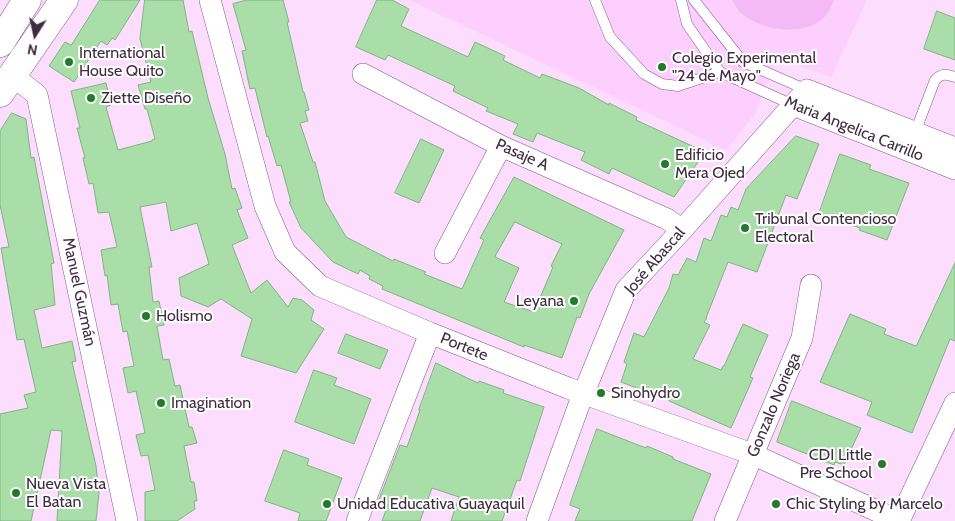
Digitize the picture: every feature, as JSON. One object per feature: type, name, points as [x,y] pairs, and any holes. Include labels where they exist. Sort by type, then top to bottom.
[{"type":"main road","points":[[0,43],[27,0]]},
{"type":"main road","points":[[6,84],[64,0]]},
{"type":"street","name":"Portete","points":[[210,0],[264,206],[285,252],[320,286],[430,333],[584,394],[752,454],[899,521]]},
{"type":"street","name":"Pasaje A","points":[[363,74],[501,146],[667,219],[682,230]]},
{"type":"street","name":"Manuel Guzmán","points":[[6,84],[38,95],[127,521]]},
{"type":"street","name":"Maria Angelica Carrillo","points":[[800,98],[912,142],[955,169]]},
{"type":"street","name":"José Abascal","points":[[537,521],[584,394],[626,290],[800,98]]},
{"type":"street","name":"Maria Angelica Carrillo","points":[[912,142],[955,148]]},
{"type":"street","points":[[445,253],[501,146]]},
{"type":"street","name":"Gonzalo Noriega","points":[[725,521],[802,338],[811,285]]},
{"type":"street","points":[[357,521],[430,333]]},
{"type":"street","points":[[899,521],[955,403]]},
{"type":"lane","points":[[595,0],[610,37],[644,74],[662,84],[678,86],[720,72],[687,24],[681,0]]},
{"type":"lane","name":"Maria Angelica Carrillo","points":[[694,0],[743,62],[800,98]]},
{"type":"lane","name":"Maria Angelica Carrillo","points":[[720,72],[800,98]]},
{"type":"lane","points":[[912,142],[935,80],[946,74],[955,77]]},
{"type":"shaded area","name":"Colegio Experimental \"24 de Mayo\"","points":[[409,0],[867,0],[831,77],[777,58],[755,114],[726,150]]},
{"type":"shaded area","points":[[732,0],[834,0],[827,14],[819,22],[808,27],[782,29],[757,23],[746,17],[738,10]]},
{"type":"building","points":[[100,0],[140,0],[115,40],[112,38],[107,45],[101,41],[74,82],[49,66],[65,42],[71,45]]},
{"type":"building","points":[[145,0],[183,0],[189,32],[192,31],[208,98],[225,154],[232,189],[235,188],[242,208],[237,210],[248,238],[232,245],[251,293],[267,280],[288,307],[293,298],[302,300],[314,310],[311,320],[324,329],[296,373],[241,356],[252,319],[221,299],[208,307],[181,296],[179,278],[209,264],[197,223],[171,231],[166,202],[140,207],[152,267],[149,267],[153,302],[159,301],[164,325],[157,326],[163,360],[169,359],[175,386],[180,385],[189,427],[192,427],[197,443],[184,446],[191,482],[194,482],[197,501],[194,501],[195,509],[177,521],[145,521],[145,492],[155,490],[148,455],[141,456],[136,435],[145,433],[136,391],[128,393],[123,368],[134,366],[127,331],[123,332],[118,304],[111,305],[101,250],[117,247],[109,212],[98,213],[93,183],[89,184],[83,158],[85,158],[77,128],[80,128],[71,91],[106,83],[111,105],[106,107],[118,150],[155,139],[138,85],[151,82],[140,39]]},
{"type":"building","points":[[247,0],[283,0],[303,92],[309,110],[305,111],[308,121],[300,123],[313,162],[315,162],[325,201],[346,237],[393,261],[394,259],[426,272],[424,274],[462,289],[484,240],[480,238],[514,177],[624,230],[589,294],[580,318],[577,317],[562,358],[524,345],[524,347],[382,289],[383,286],[369,279],[370,276],[360,270],[358,274],[333,262],[301,228],[289,202],[291,202],[281,165],[277,166],[267,137],[255,88],[250,89],[242,51],[246,50],[233,4]],"holes":[[[515,222],[562,244],[551,266],[553,267],[534,312],[504,302],[519,268],[495,257]]]},
{"type":"building","points":[[377,0],[392,0],[409,9],[401,26],[468,57],[475,42],[505,56],[503,60],[540,78],[542,74],[579,88],[609,105],[609,103],[637,117],[636,120],[705,152],[674,197],[612,168],[609,174],[581,160],[585,152],[537,133],[533,142],[513,134],[518,124],[486,111],[488,108],[453,91],[455,86],[388,55],[385,60],[356,47]]},
{"type":"building","points":[[937,11],[955,18],[955,60],[924,49]]},
{"type":"building","points":[[12,113],[26,119],[31,158],[34,157],[54,263],[51,264],[55,305],[34,310],[42,348],[72,341],[76,361],[72,362],[96,466],[99,493],[96,521],[57,521],[62,431],[51,430],[31,521],[0,521],[0,414],[28,408],[24,395],[36,392],[24,339],[17,340],[1,248],[9,247],[0,205],[0,131]]},
{"type":"building","points":[[796,136],[819,144],[797,199],[786,195],[757,272],[728,262],[704,322],[710,325],[693,359],[721,370],[743,324],[768,335],[750,377],[753,378],[731,428],[669,400],[621,382],[627,364],[624,362],[634,333],[644,337],[669,288],[673,274],[678,275],[687,258],[696,262],[704,238],[711,241],[721,215],[727,217],[731,207],[738,210],[746,189]]},
{"type":"building","points":[[421,139],[444,150],[419,203],[395,193]]},
{"type":"building","points":[[840,154],[871,165],[869,169],[909,183],[887,240],[859,230],[860,228],[819,214]]},
{"type":"building","points":[[955,263],[955,341],[950,339],[912,433],[867,415],[872,402],[820,382],[850,314],[886,329],[884,334],[916,346]]},
{"type":"building","points":[[346,334],[388,350],[380,369],[338,353]]},
{"type":"building","points":[[436,363],[478,383],[479,381],[504,390],[503,393],[544,407],[520,481],[517,480],[502,521],[451,521],[459,497],[432,488],[420,521],[382,521],[388,505],[378,502],[400,445],[407,447]]},
{"type":"building","points":[[314,370],[337,378],[334,385],[371,399],[354,444],[295,422]]},
{"type":"building","points":[[792,401],[861,428],[844,465],[835,462],[834,465],[777,442]]},
{"type":"building","points":[[597,429],[646,448],[647,446],[711,474],[692,521],[575,521],[580,509],[570,505]]},
{"type":"building","points":[[284,450],[309,459],[307,465],[342,478],[326,521],[298,521],[300,513],[265,501]]},
{"type":"place","name":"International House Quito","points":[[69,62]]},
{"type":"place","name":"Colegio Experimental \"24 de Mayo\"","points":[[662,67]]},
{"type":"place","name":"Ziette Diseño","points":[[91,98]]},
{"type":"place","name":"Edificio Mera Ojed","points":[[665,164]]},
{"type":"place","name":"Tribunal Contencioso Electoral","points":[[745,228]]},
{"type":"place","name":"Leyana","points":[[574,301]]},
{"type":"place","name":"Holismo","points":[[146,316]]},
{"type":"place","name":"Sinohydro","points":[[601,393]]},
{"type":"place","name":"Imagination","points":[[161,403]]},
{"type":"place","name":"CDI Little Pre School","points":[[882,464]]},
{"type":"place","name":"Nueva Vista El Batan","points":[[16,493]]},
{"type":"place","name":"Unidad Educativa Guayaquil","points":[[327,504]]},
{"type":"place","name":"Chic Styling by Marcelo","points":[[776,504]]}]
